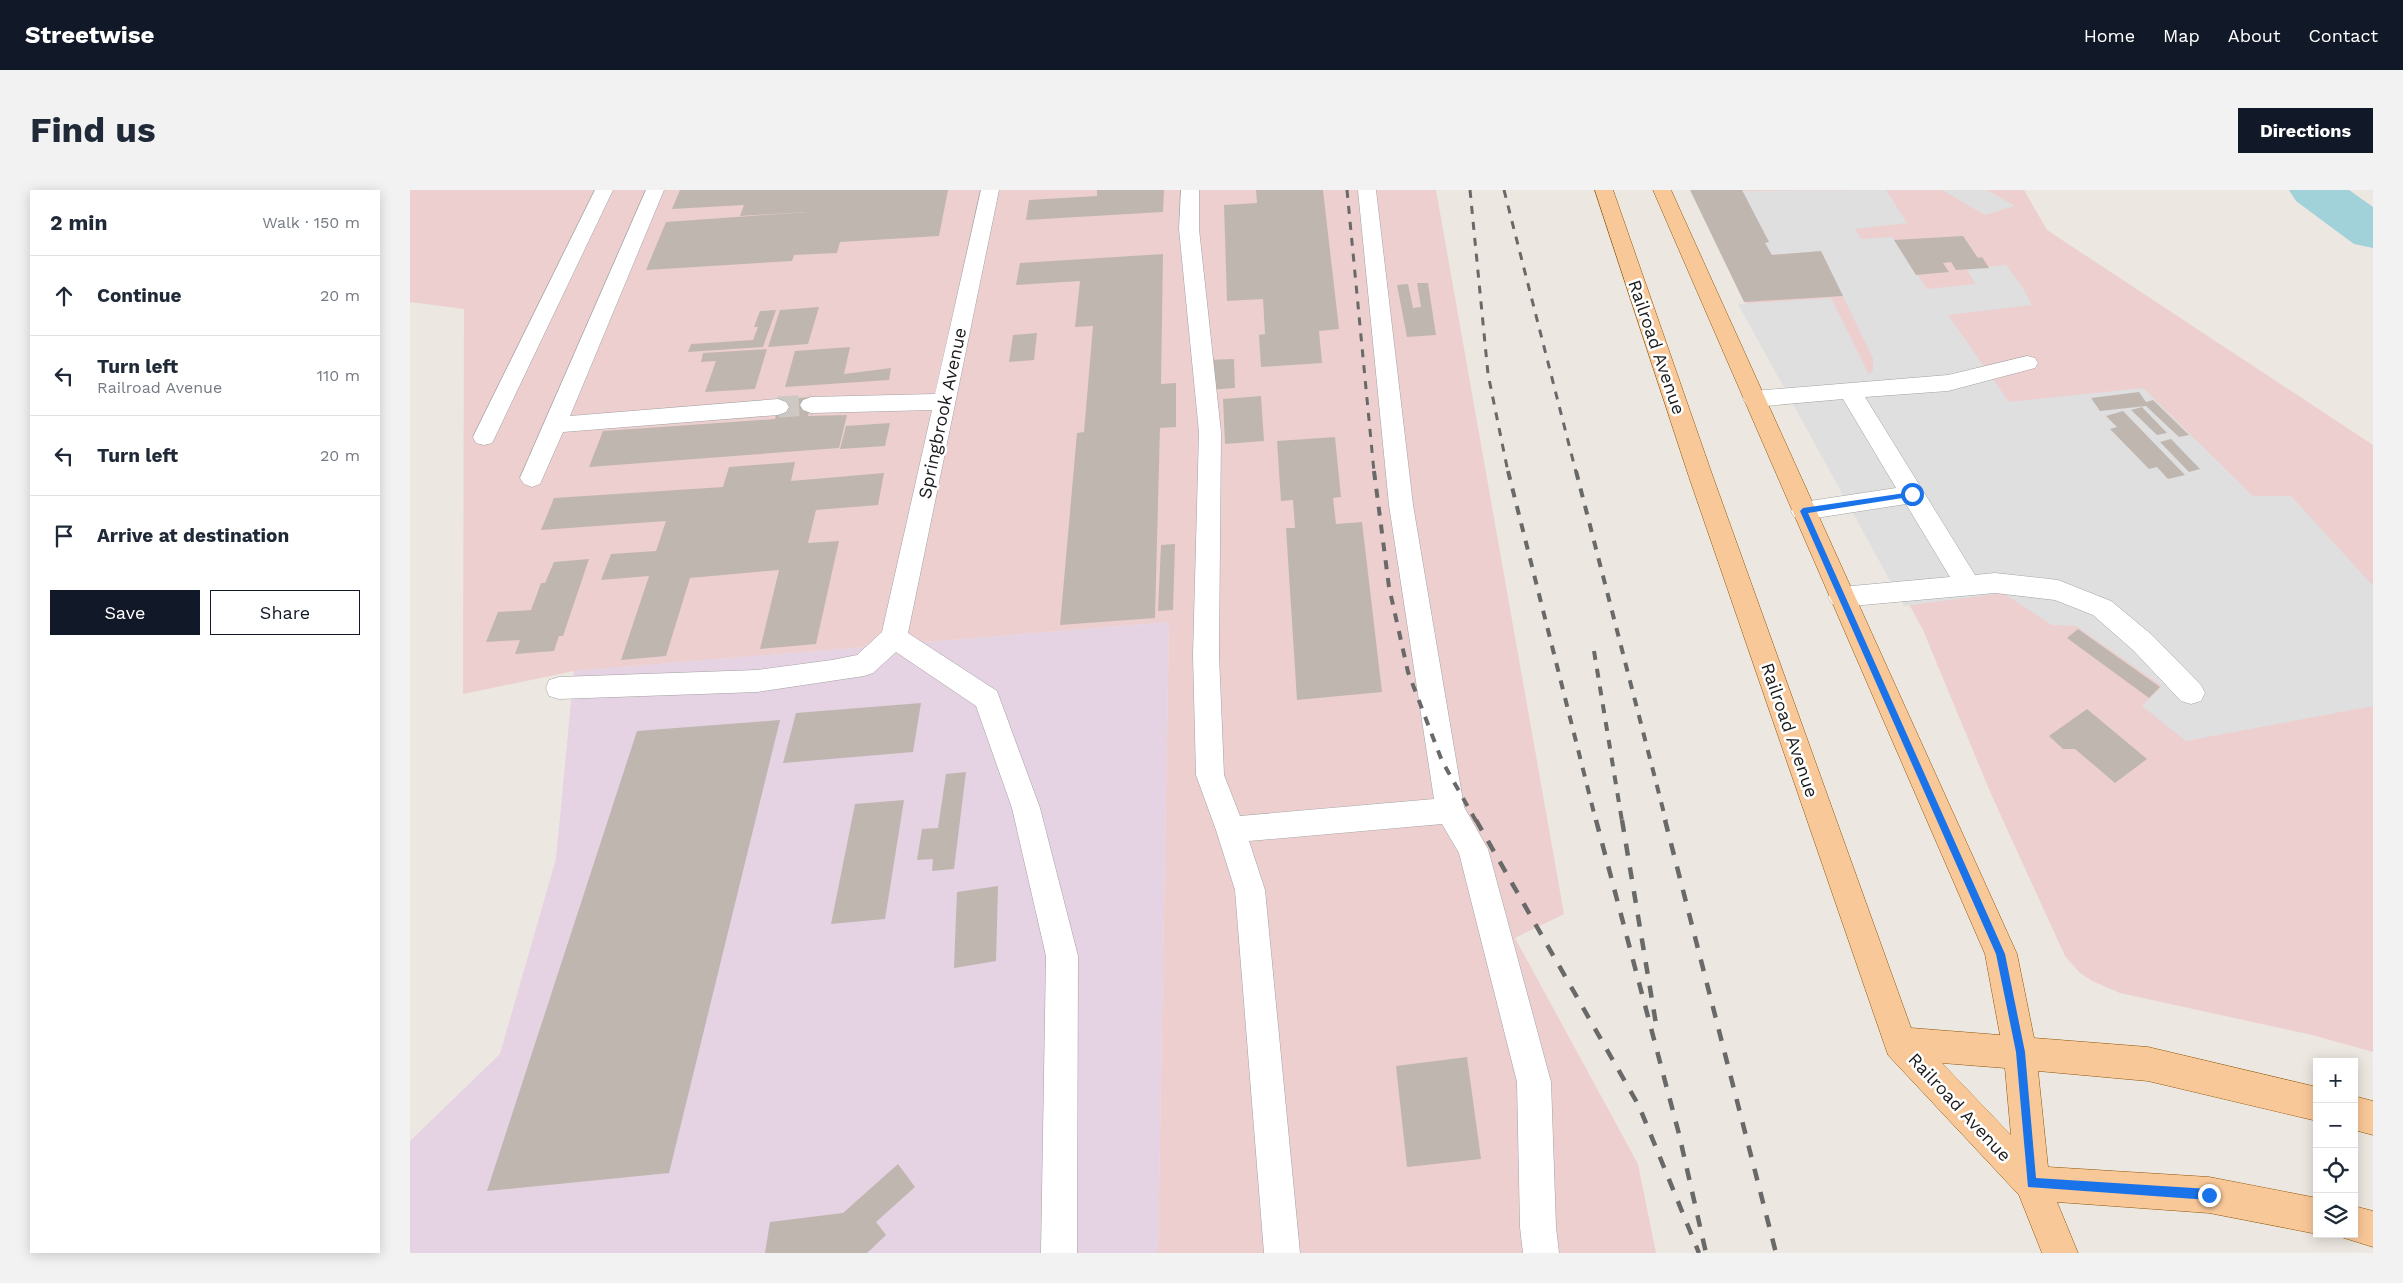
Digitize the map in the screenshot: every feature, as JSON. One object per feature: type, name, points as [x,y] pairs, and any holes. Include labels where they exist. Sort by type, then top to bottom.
[{"type":"main road","name":"Railroad Avenue","points":[[1604,190],[1701,477],[1900,1043],[2032,1183]]},
{"type":"main road","name":"Railroad Avenue","points":[[1662,190],[2001,954],[2020,1052],[2032,1183]]},
{"type":"main road","points":[[1900,1043],[2148,1064],[2313,1103]]},
{"type":"main road","points":[[2358,1114],[2373,1118]]},
{"type":"main road","points":[[2060,1253],[2032,1183],[2209,1195],[2313,1215]]},
{"type":"main road","points":[[2358,1225],[2373,1229]]},
{"type":"street","points":[[484,437],[604,190]]},
{"type":"street","points":[[532,478],[654,190]]},
{"type":"street","name":"Springbrook Avenue","points":[[894,637],[990,190]]},
{"type":"street","points":[[1190,190],[1189,229],[1210,432],[1206,655],[1210,775],[1231,830],[1250,890],[1282,1253]]},
{"type":"street","points":[[1367,190],[1401,505],[1450,810],[1473,848],[1534,1082],[1538,1227],[1541,1253]]},
{"type":"street","points":[[1754,399],[1948,383],[2027,363]]},
{"type":"street","points":[[1849,390],[1968,585]]},
{"type":"street","points":[[811,405],[903,404],[945,401]]},
{"type":"street","points":[[555,425],[778,407]]},
{"type":"street","points":[[1803,511],[1912,494]]},
{"type":"street","points":[[1841,597],[1995,583],[2058,590],[2102,608],[2144,643],[2191,693]]},
{"type":"street","points":[[559,688],[757,681],[832,671],[864,665],[894,637],[987,698],[1026,808],[1062,956],[1059,1253]]},
{"type":"street","points":[[1231,830],[1450,810]]},
{"type":"shaded area","points":[[410,190],[1436,190],[1564,914],[1515,938],[1638,1164],[1656,1253],[1158,1253],[1169,622],[574,671],[463,694],[464,309],[410,302]]},
{"type":"shaded area","points":[[1693,190],[2024,190],[2047,230],[2373,445],[2373,1052],[2312,1035],[2120,993],[2092,981],[2079,972],[2065,956],[1991,794],[1923,630],[1750,312]]},
{"type":"shaded area","points":[[1886,190],[1907,223],[1855,229],[1861,239],[1892,237],[1927,289],[1976,284],[1966,269],[2006,265],[2022,286],[2032,305],[1948,315],[2009,402],[2143,388],[2253,496],[2291,496],[2373,586],[2373,706],[2186,741],[2142,706],[2162,686],[2076,626],[2052,625],[2003,593],[1904,606],[1738,304],[1831,298],[1869,375],[1873,370],[1873,358],[1821,251],[1772,255],[1765,243],[1769,242],[1742,191]]},
{"type":"shaded area","points":[[1942,190],[1987,190],[2015,206],[1985,215]]},
{"type":"shaded area","points":[[1169,622],[1158,1253],[410,1253],[410,1141],[500,1054],[556,859],[574,671]]},
{"type":"building","points":[[680,190],[948,190],[939,236],[840,242],[837,253],[794,255],[792,261],[646,270],[666,222],[808,212],[740,216],[744,205],[672,209]]},
{"type":"building","points":[[1097,190],[1164,190],[1163,212],[1026,220],[1029,200],[1097,196]]},
{"type":"building","points":[[1256,190],[1323,190],[1339,329],[1319,331],[1322,363],[1261,367],[1259,335],[1265,334],[1263,299],[1227,301],[1224,205],[1257,203]]},
{"type":"building","points":[[1690,190],[1742,190],[1769,242],[1765,243],[1772,255],[1821,251],[1843,296],[1744,302]]},
{"type":"building","points":[[1963,236],[1978,258],[1982,257],[1989,268],[1956,270],[1951,262],[1943,263],[1949,272],[1916,275],[1894,240]]},
{"type":"building","points":[[1163,254],[1161,384],[1176,383],[1176,427],[1160,428],[1155,618],[1060,625],[1077,433],[1084,432],[1093,326],[1075,327],[1080,281],[1016,285],[1020,263]]},
{"type":"building","points":[[1417,283],[1428,283],[1436,335],[1407,337],[1397,285],[1408,284],[1413,308],[1421,307]]},
{"type":"building","points":[[819,307],[808,344],[768,347],[780,310]]},
{"type":"building","points":[[776,310],[763,347],[688,352],[691,344],[753,340],[758,327],[754,327],[760,311]]},
{"type":"building","points":[[1037,333],[1034,360],[1009,362],[1013,335]]},
{"type":"building","points":[[850,347],[844,374],[891,368],[889,380],[785,387],[795,351]]},
{"type":"building","points":[[767,349],[755,389],[705,392],[716,361],[701,362],[703,353]]},
{"type":"building","points":[[1234,359],[1235,388],[1208,390],[1206,360]]},
{"type":"building","points":[[2139,392],[2146,402],[2153,400],[2189,435],[2179,437],[2146,406],[2100,411],[2091,398]]},
{"type":"building","points":[[1261,396],[1264,441],[1225,444],[1223,399]]},
{"type":"building","points":[[813,397],[808,416],[847,415],[839,448],[589,467],[603,431],[775,419],[781,399]]},
{"type":"building","points":[[2142,407],[2167,433],[2157,435],[2131,410]]},
{"type":"building","points":[[2123,411],[2185,475],[2168,479],[2157,467],[2149,469],[2110,429],[2117,427],[2106,416]]},
{"type":"building","points":[[890,423],[885,446],[840,449],[846,426]]},
{"type":"building","points":[[1335,437],[1341,497],[1333,498],[1336,524],[1362,522],[1382,692],[1297,700],[1286,528],[1295,528],[1293,500],[1281,501],[1277,441]]},
{"type":"building","points":[[2171,439],[2200,469],[2189,472],[2160,442]]},
{"type":"building","points":[[795,462],[791,481],[884,473],[878,505],[816,510],[808,543],[839,541],[816,644],[760,649],[779,570],[690,578],[666,656],[621,660],[649,576],[601,580],[611,554],[656,551],[666,521],[541,530],[554,498],[723,487],[729,467]]},
{"type":"building","points":[[1175,544],[1173,610],[1158,611],[1161,545]]},
{"type":"building","points":[[589,559],[563,636],[559,636],[554,651],[515,654],[520,640],[486,642],[498,612],[531,610],[541,583],[545,583],[554,562]]},
{"type":"building","points":[[2078,629],[2160,687],[2149,698],[2067,638]]},
{"type":"building","points":[[921,703],[913,752],[783,763],[796,713]]},
{"type":"building","points":[[2087,709],[2147,759],[2115,783],[2075,749],[2063,749],[2049,736]]},
{"type":"building","points":[[780,720],[669,1173],[487,1191],[637,731]]},
{"type":"building","points":[[966,772],[954,869],[932,871],[933,859],[917,860],[922,829],[938,828],[946,774]]},
{"type":"building","points":[[904,800],[885,919],[831,924],[855,804]]},
{"type":"building","points":[[998,886],[996,961],[954,968],[957,892]]},
{"type":"building","points":[[1467,1057],[1481,1159],[1407,1167],[1396,1066]]},
{"type":"building","points":[[898,1164],[915,1187],[876,1222],[886,1235],[867,1253],[765,1253],[770,1222],[843,1213]]},
{"type":"waterway","points":[[2315,190],[2373,232]]},
{"type":"tunnel","points":[[778,407],[811,405]]},
{"type":"railway","points":[[1347,190],[1374,472]]},
{"type":"railway","points":[[1470,190],[1488,374],[1508,472]]},
{"type":"railway","points":[[1504,190],[1576,472]]},
{"type":"railway","points":[[1374,471],[1389,587],[1408,672],[1442,761],[1476,821]]},
{"type":"railway","points":[[1508,471],[1596,821]]},
{"type":"railway","points":[[1576,471],[1666,821]]},
{"type":"railway","points":[[1594,651],[1622,821]]},
{"type":"railway","points":[[1476,820],[1639,1106],[1699,1253]]},
{"type":"railway","points":[[1596,820],[1679,1134],[1706,1253]]},
{"type":"railway","points":[[1622,820],[1656,1024]]},
{"type":"railway","points":[[1665,820],[1776,1253]]},
{"type":"route","points":[[1912,494],[1803,511],[2001,954],[2020,1052],[2032,1183],[2209,1195]]}]
